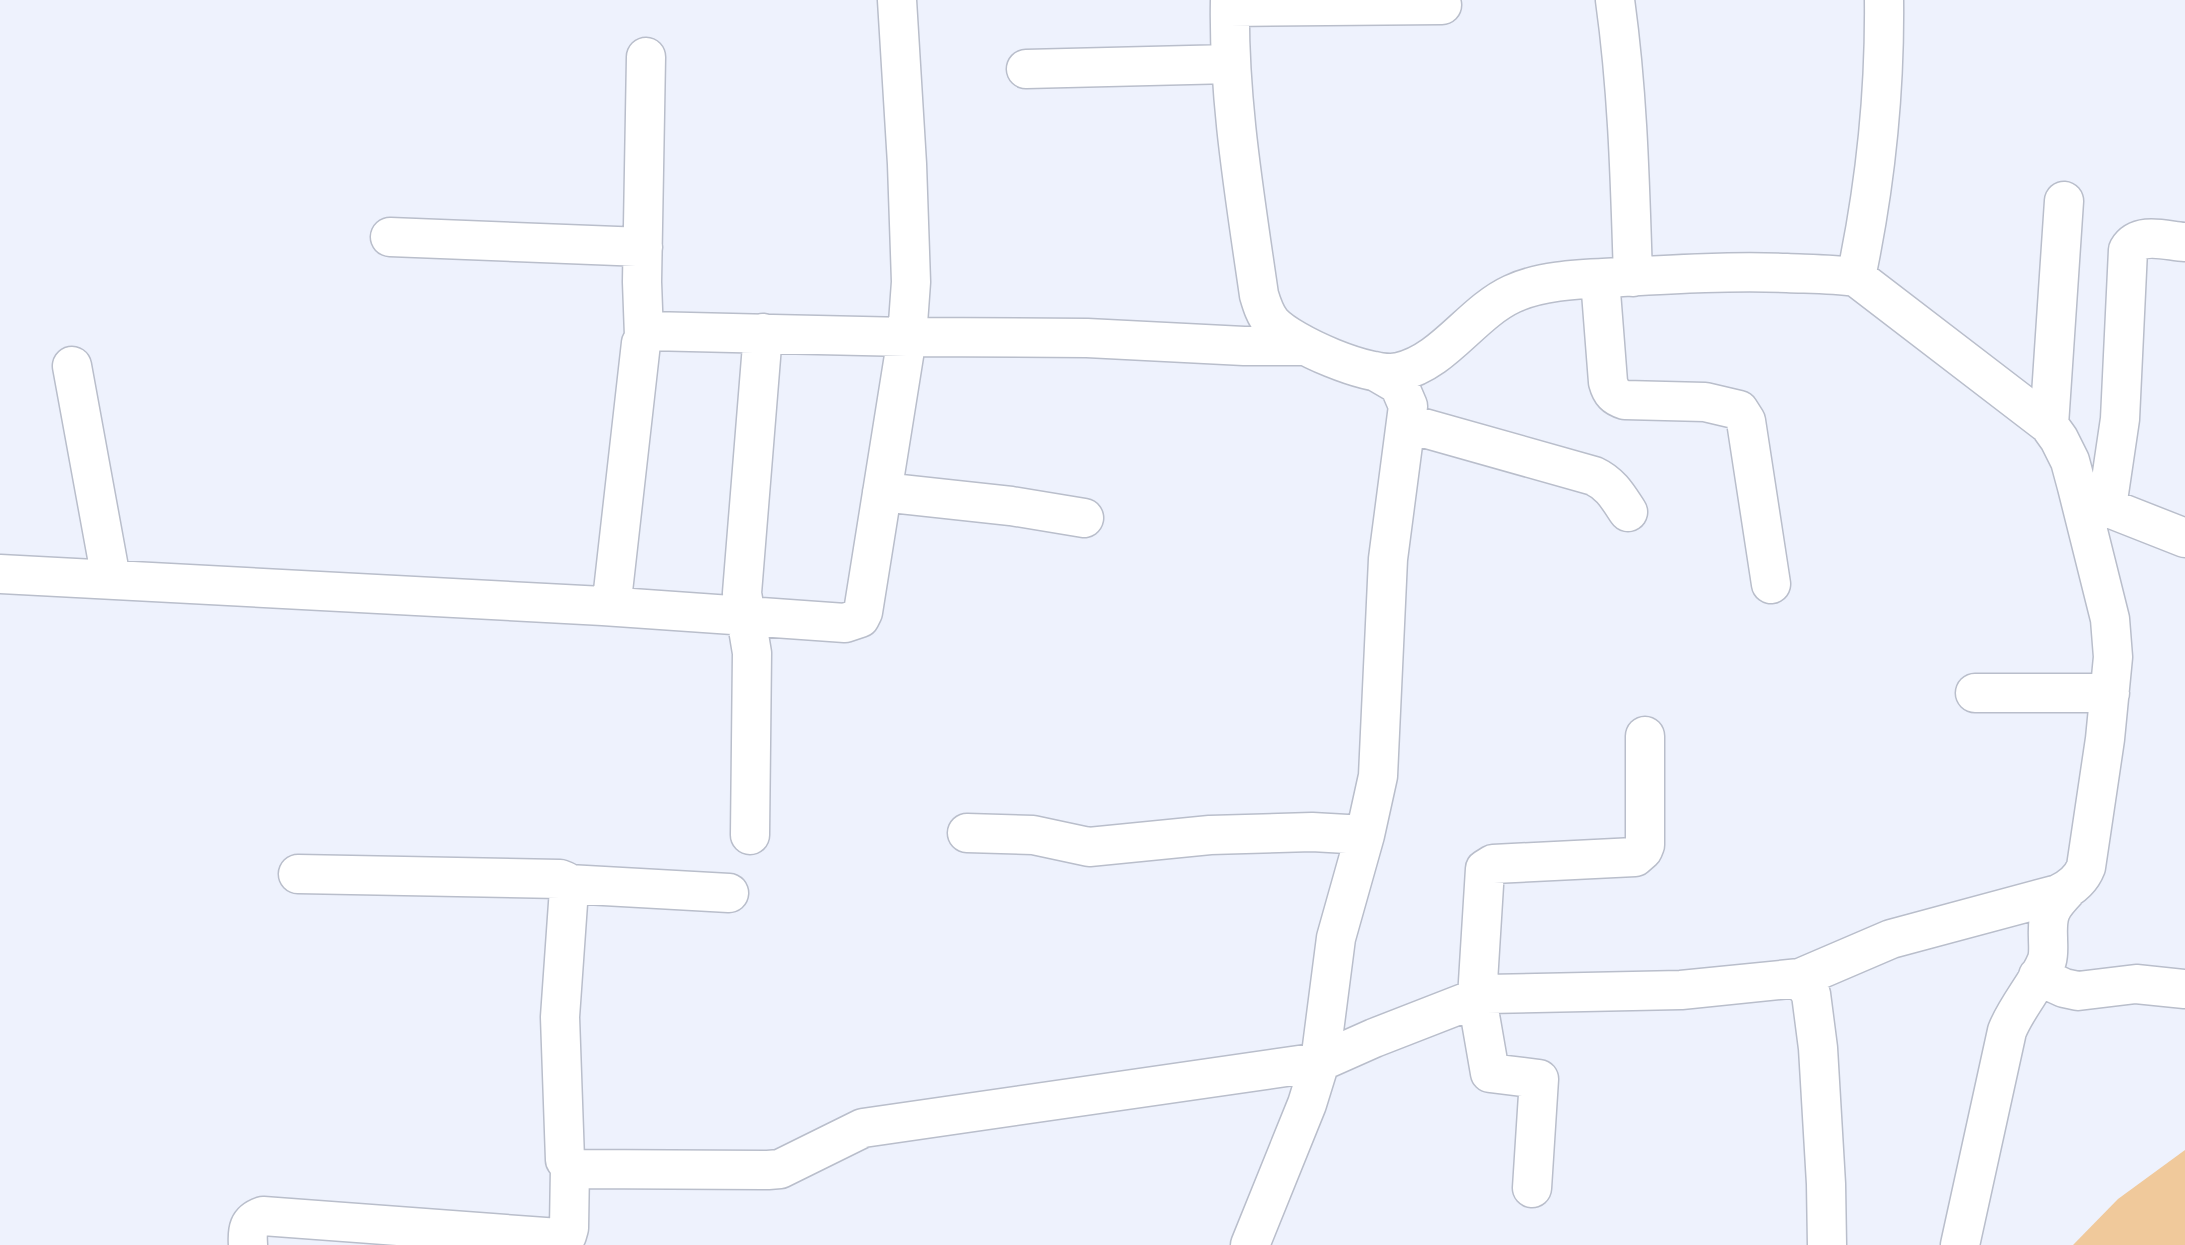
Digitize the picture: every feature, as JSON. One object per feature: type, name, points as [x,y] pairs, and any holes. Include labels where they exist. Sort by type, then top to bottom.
[{"type":"street","points":[[0,574],[603,606],[845,623],[860,618],[907,337],[911,265],[897,0]]},
{"type":"street","points":[[1615,0],[1628,117],[1608,382],[1616,397],[1625,400],[1705,402],[1742,413],[1746,421],[1771,583]]},
{"type":"street","points":[[1856,277],[1865,235],[1882,88],[1884,0]]},
{"type":"street","points":[[1442,5],[1230,4],[1235,126],[1259,295],[1272,323],[1284,334],[1304,346],[1351,365],[1397,373],[1421,364],[1510,295],[1530,287],[1616,278],[1732,271],[1856,277],[2049,425],[2092,497],[2113,657],[2105,739],[2086,867],[2079,880],[2053,905],[2049,913],[2048,956],[2007,1031],[1960,1245]]},
{"type":"street","points":[[603,606],[612,600],[644,335],[646,57]]},
{"type":"street","points":[[1026,69],[1231,64]]},
{"type":"street","points":[[2049,425],[2064,201]]},
{"type":"street","points":[[390,237],[643,247]]},
{"type":"street","points":[[2092,497],[2120,419],[2128,250],[2132,243],[2142,238],[2185,242]]},
{"type":"street","points":[[644,335],[648,331],[657,330],[907,337],[1087,338],[1244,346],[1304,346]]},
{"type":"street","points":[[750,835],[752,653],[742,593],[763,333]]},
{"type":"street","points":[[72,366],[111,579]]},
{"type":"street","points":[[1250,1245],[1307,1104],[1320,1062],[1336,938],[1365,835],[1378,776],[1387,570],[1408,406],[1399,386],[1375,371]]},
{"type":"street","points":[[1406,423],[1594,476],[1610,486],[1628,512]]},
{"type":"street","points":[[883,492],[1011,506],[1084,518]]},
{"type":"street","points":[[2092,497],[2185,538]]},
{"type":"street","points":[[1975,693],[2109,693]]},
{"type":"street","points":[[1532,1188],[1539,1079],[1490,1073],[1477,998],[1485,869],[1493,864],[1635,857],[1640,854],[1645,845],[1645,736]]},
{"type":"street","points":[[967,833],[1033,835],[1090,847],[1210,835],[1312,832],[1365,835]]},
{"type":"street","points":[[298,874],[560,879],[568,884],[729,893]]},
{"type":"street","points":[[248,1245],[249,1224],[263,1216],[559,1238],[566,1235],[569,1228],[570,1167],[565,1160],[560,1017],[568,884]]},
{"type":"street","points":[[570,1167],[780,1169],[863,1128],[1320,1062],[1477,998],[1509,992],[1681,990],[1800,978],[1891,939],[2067,890]]},
{"type":"street","points":[[2038,976],[2064,988],[2078,991],[2136,984],[2185,989]]},
{"type":"street","points":[[1800,978],[1811,994],[1818,1048],[1828,1245]]},
{"type":"shaded area","points":[[2185,1150],[2185,1245],[2073,1245],[2118,1199]]}]
